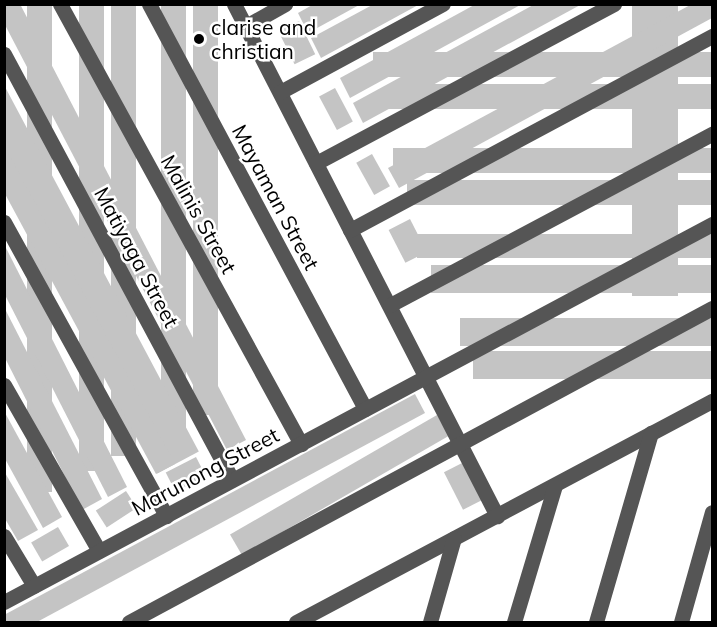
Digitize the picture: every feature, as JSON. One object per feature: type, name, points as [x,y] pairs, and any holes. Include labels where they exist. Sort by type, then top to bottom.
[{"type":"street","name":"Malinis Street","points":[[60,4],[301,444]]},
{"type":"street","name":"Mayaman Street","points":[[148,4],[366,409]]},
{"type":"street","points":[[234,4],[497,516]]},
{"type":"street","points":[[246,26],[285,4]]},
{"type":"street","points":[[280,92],[443,4]]},
{"type":"street","points":[[316,163],[614,4]]},
{"type":"street","points":[[350,230],[712,36]]},
{"type":"street","name":"Matiyaga Street","points":[[4,54],[232,480]]},
{"type":"street","points":[[390,305],[712,134]]},
{"type":"street","points":[[4,222],[166,516]]},
{"type":"street","name":"Marunong Street","points":[[4,602],[712,224]]},
{"type":"street","points":[[129,622],[712,309]]},
{"type":"street","points":[[4,385],[99,552]]},
{"type":"street","points":[[296,622],[712,401]]},
{"type":"street","points":[[596,622],[651,433]]},
{"type":"street","points":[[514,622],[555,485]]},
{"type":"street","points":[[681,622],[712,512]]},
{"type":"street","points":[[4,536],[34,586]]},
{"type":"street","points":[[430,622],[454,538]]},
{"type":"building","points":[[4,4],[20,4],[246,440],[227,450],[4,23]]},
{"type":"building","points":[[27,4],[52,4],[52,492],[27,492]]},
{"type":"building","points":[[79,4],[104,4],[104,471],[79,471]]},
{"type":"building","points":[[111,4],[136,4],[136,456],[111,456]]},
{"type":"building","points":[[161,4],[186,4],[186,432],[161,432]]},
{"type":"building","points":[[193,4],[218,4],[218,415],[193,415]]},
{"type":"building","points":[[314,4],[361,4],[308,33],[298,13]]},
{"type":"building","points":[[374,4],[420,4],[321,58],[311,38]]},
{"type":"building","points":[[476,4],[522,4],[350,98],[340,78]]},
{"type":"building","points":[[535,4],[582,4],[363,123],[353,103]]},
{"type":"building","points":[[632,4],[678,4],[678,296],[632,296]]},
{"type":"building","points":[[692,4],[712,4],[712,18],[399,188],[388,168]]},
{"type":"building","points":[[299,21],[315,54],[295,64],[278,31]]},
{"type":"building","points":[[373,52],[712,52],[712,77],[373,77]]},
{"type":"building","points":[[388,84],[712,84],[712,109],[388,109]]},
{"type":"building","points":[[4,85],[199,451],[157,473],[4,185]]},
{"type":"building","points":[[335,88],[353,122],[337,130],[319,96]]},
{"type":"building","points":[[4,145],[175,464],[156,474],[4,192]]},
{"type":"building","points":[[393,148],[712,148],[712,173],[393,173]]},
{"type":"building","points":[[372,154],[390,186],[374,195],[356,163]]},
{"type":"building","points":[[407,180],[712,180],[712,205],[407,205]]},
{"type":"building","points":[[410,219],[427,252],[405,263],[389,230]]},
{"type":"building","points":[[417,234],[712,234],[712,258],[417,258]]},
{"type":"building","points":[[4,244],[127,487],[108,497],[4,293]]},
{"type":"building","points":[[431,265],[712,265],[712,293],[431,293]]},
{"type":"building","points":[[4,307],[102,499],[82,510],[4,356]]},
{"type":"building","points":[[460,318],[712,318],[712,346],[460,346]]},
{"type":"building","points":[[473,351],[712,351],[712,379],[473,379]]},
{"type":"building","points":[[415,394],[425,413],[37,622],[4,622],[4,615]]},
{"type":"building","points":[[4,411],[62,517],[43,528],[4,457]]},
{"type":"building","points":[[437,415],[449,436],[242,555],[230,534]]},
{"type":"building","points":[[196,457],[206,477],[176,492],[166,472]]},
{"type":"building","points":[[468,460],[487,497],[463,510],[444,472]]},
{"type":"building","points":[[4,471],[38,530],[18,541],[4,517]]},
{"type":"building","points":[[126,491],[137,508],[107,527],[96,511]]},
{"type":"building","points":[[58,527],[69,546],[42,562],[31,542]]},
{"type":"place","name":"clarise and christian","points":[[199,39]]}]
